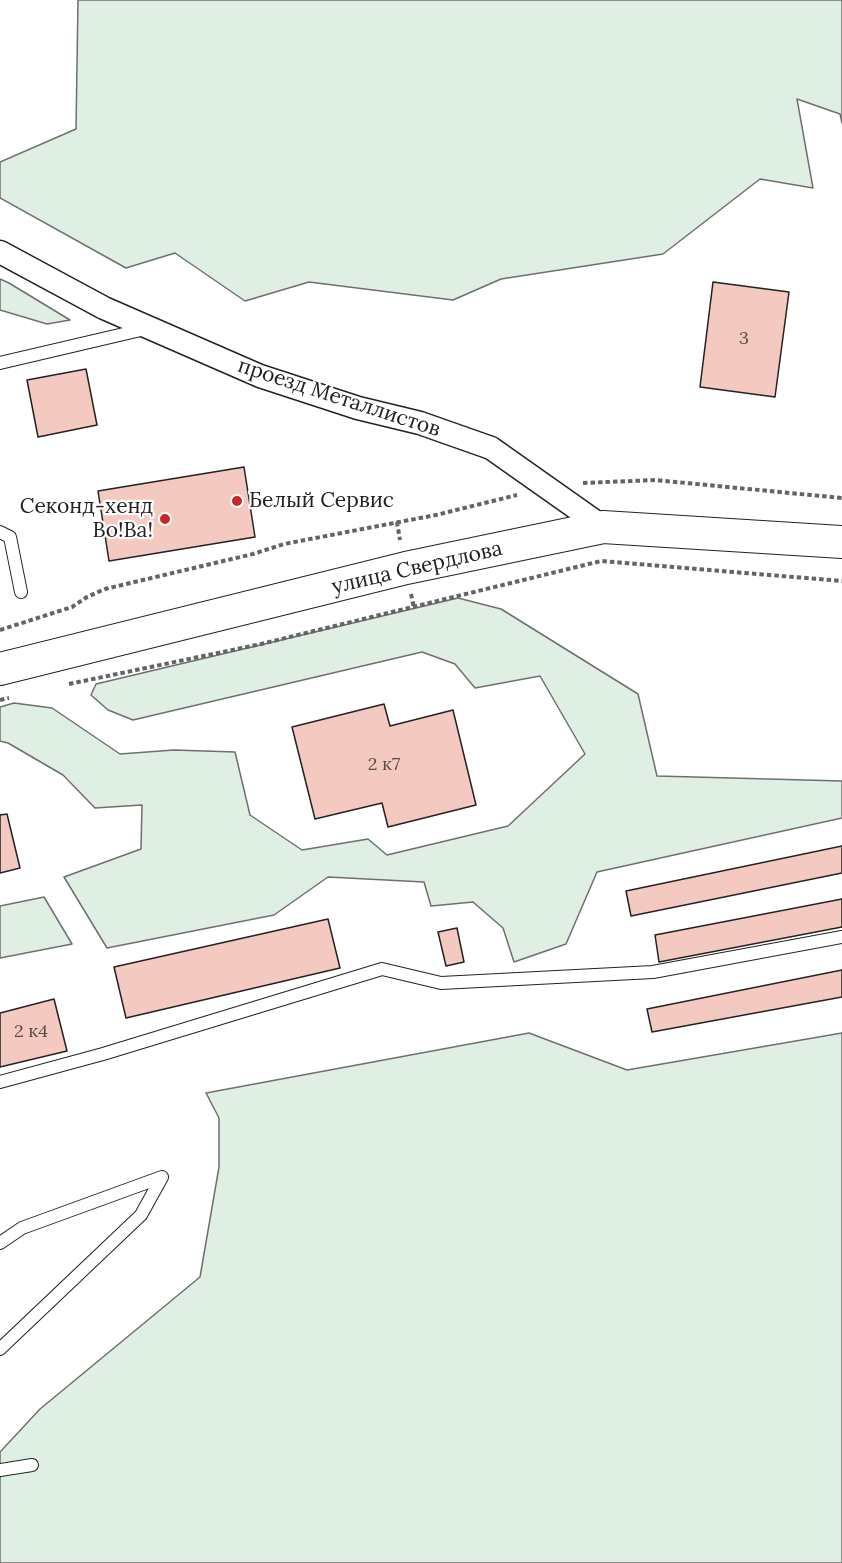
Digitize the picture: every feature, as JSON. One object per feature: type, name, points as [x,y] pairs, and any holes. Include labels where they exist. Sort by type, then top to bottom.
[{"type":"street","name":"проезд Металлистов","points":[[0,252],[104,308],[260,376],[358,408],[420,423],[491,448],[603,527]]},
{"type":"street","name":"улица Свердлова","points":[[0,669],[406,568],[603,527],[842,542]]},
{"type":"lane","points":[[0,363],[149,328]]},
{"type":"lane","points":[[0,532],[10,537],[21,592]]},
{"type":"lane","points":[[0,1082],[103,1054],[382,969],[441,983],[653,972],[842,937]]},
{"type":"lane","points":[[0,1243],[22,1228],[162,1177],[141,1215],[0,1349]]},
{"type":"lane","points":[[0,1470],[32,1465]]},
{"type":"path","points":[[0,630],[72,608],[87,597],[105,589],[253,554],[284,544],[436,515],[546,487],[609,481],[655,480],[842,498]]},
{"type":"path","points":[[59,686],[261,645],[601,561],[842,581]]},
{"type":"path","points":[[0,700],[20,695]]},
{"type":"green space","points":[[78,0],[842,0],[842,123],[840,114],[797,99],[813,188],[760,179],[663,254],[501,279],[453,300],[309,282],[245,301],[175,253],[126,268],[0,198],[0,162],[76,129]]},
{"type":"green space","points":[[0,279],[70,320],[47,324],[0,310]]},
{"type":"green space","points":[[458,598],[501,609],[638,694],[657,776],[842,781],[842,818],[597,872],[566,944],[514,962],[503,928],[473,902],[431,906],[424,882],[328,877],[274,915],[107,948],[64,877],[141,849],[142,805],[95,808],[63,775],[8,743],[0,741],[0,707],[14,703],[52,708],[120,754],[174,750],[235,752],[250,815],[302,850],[368,839],[387,855],[508,826],[585,754],[540,676],[475,688],[455,664],[422,652],[133,720],[108,710],[91,695],[96,684]]},
{"type":"green space","points":[[44,897],[72,944],[0,958],[0,906]]},
{"type":"green space","points":[[529,1033],[627,1070],[842,1033],[842,1563],[0,1563],[0,1452],[40,1409],[200,1277],[219,1167],[219,1118],[206,1093]]},
{"type":"building","points":[[713,282],[789,292],[775,397],[700,387]]},
{"type":"building","points":[[86,369],[97,425],[38,437],[27,380]]},
{"type":"building","points":[[244,467],[255,537],[109,561],[98,491]]},
{"type":"building","points":[[384,704],[390,726],[453,710],[476,805],[388,827],[382,803],[315,819],[292,727]]},
{"type":"building","points":[[7,814],[20,868],[0,873],[0,815]]},
{"type":"building","points":[[842,846],[842,873],[631,916],[626,891]]},
{"type":"building","points":[[842,899],[842,927],[659,962],[655,935]]},
{"type":"building","points":[[328,919],[340,968],[126,1018],[114,967]]},
{"type":"building","points":[[457,928],[464,962],[446,966],[438,932]]},
{"type":"building","points":[[842,970],[842,997],[652,1032],[647,1009]]},
{"type":"building","points":[[54,999],[67,1051],[0,1067],[0,1013]]},
{"type":"place","name":"Белый Сервис","points":[[237,501]]},
{"type":"place","name":"Секонд-хенд Во!Ва!","points":[[165,519]]}]
